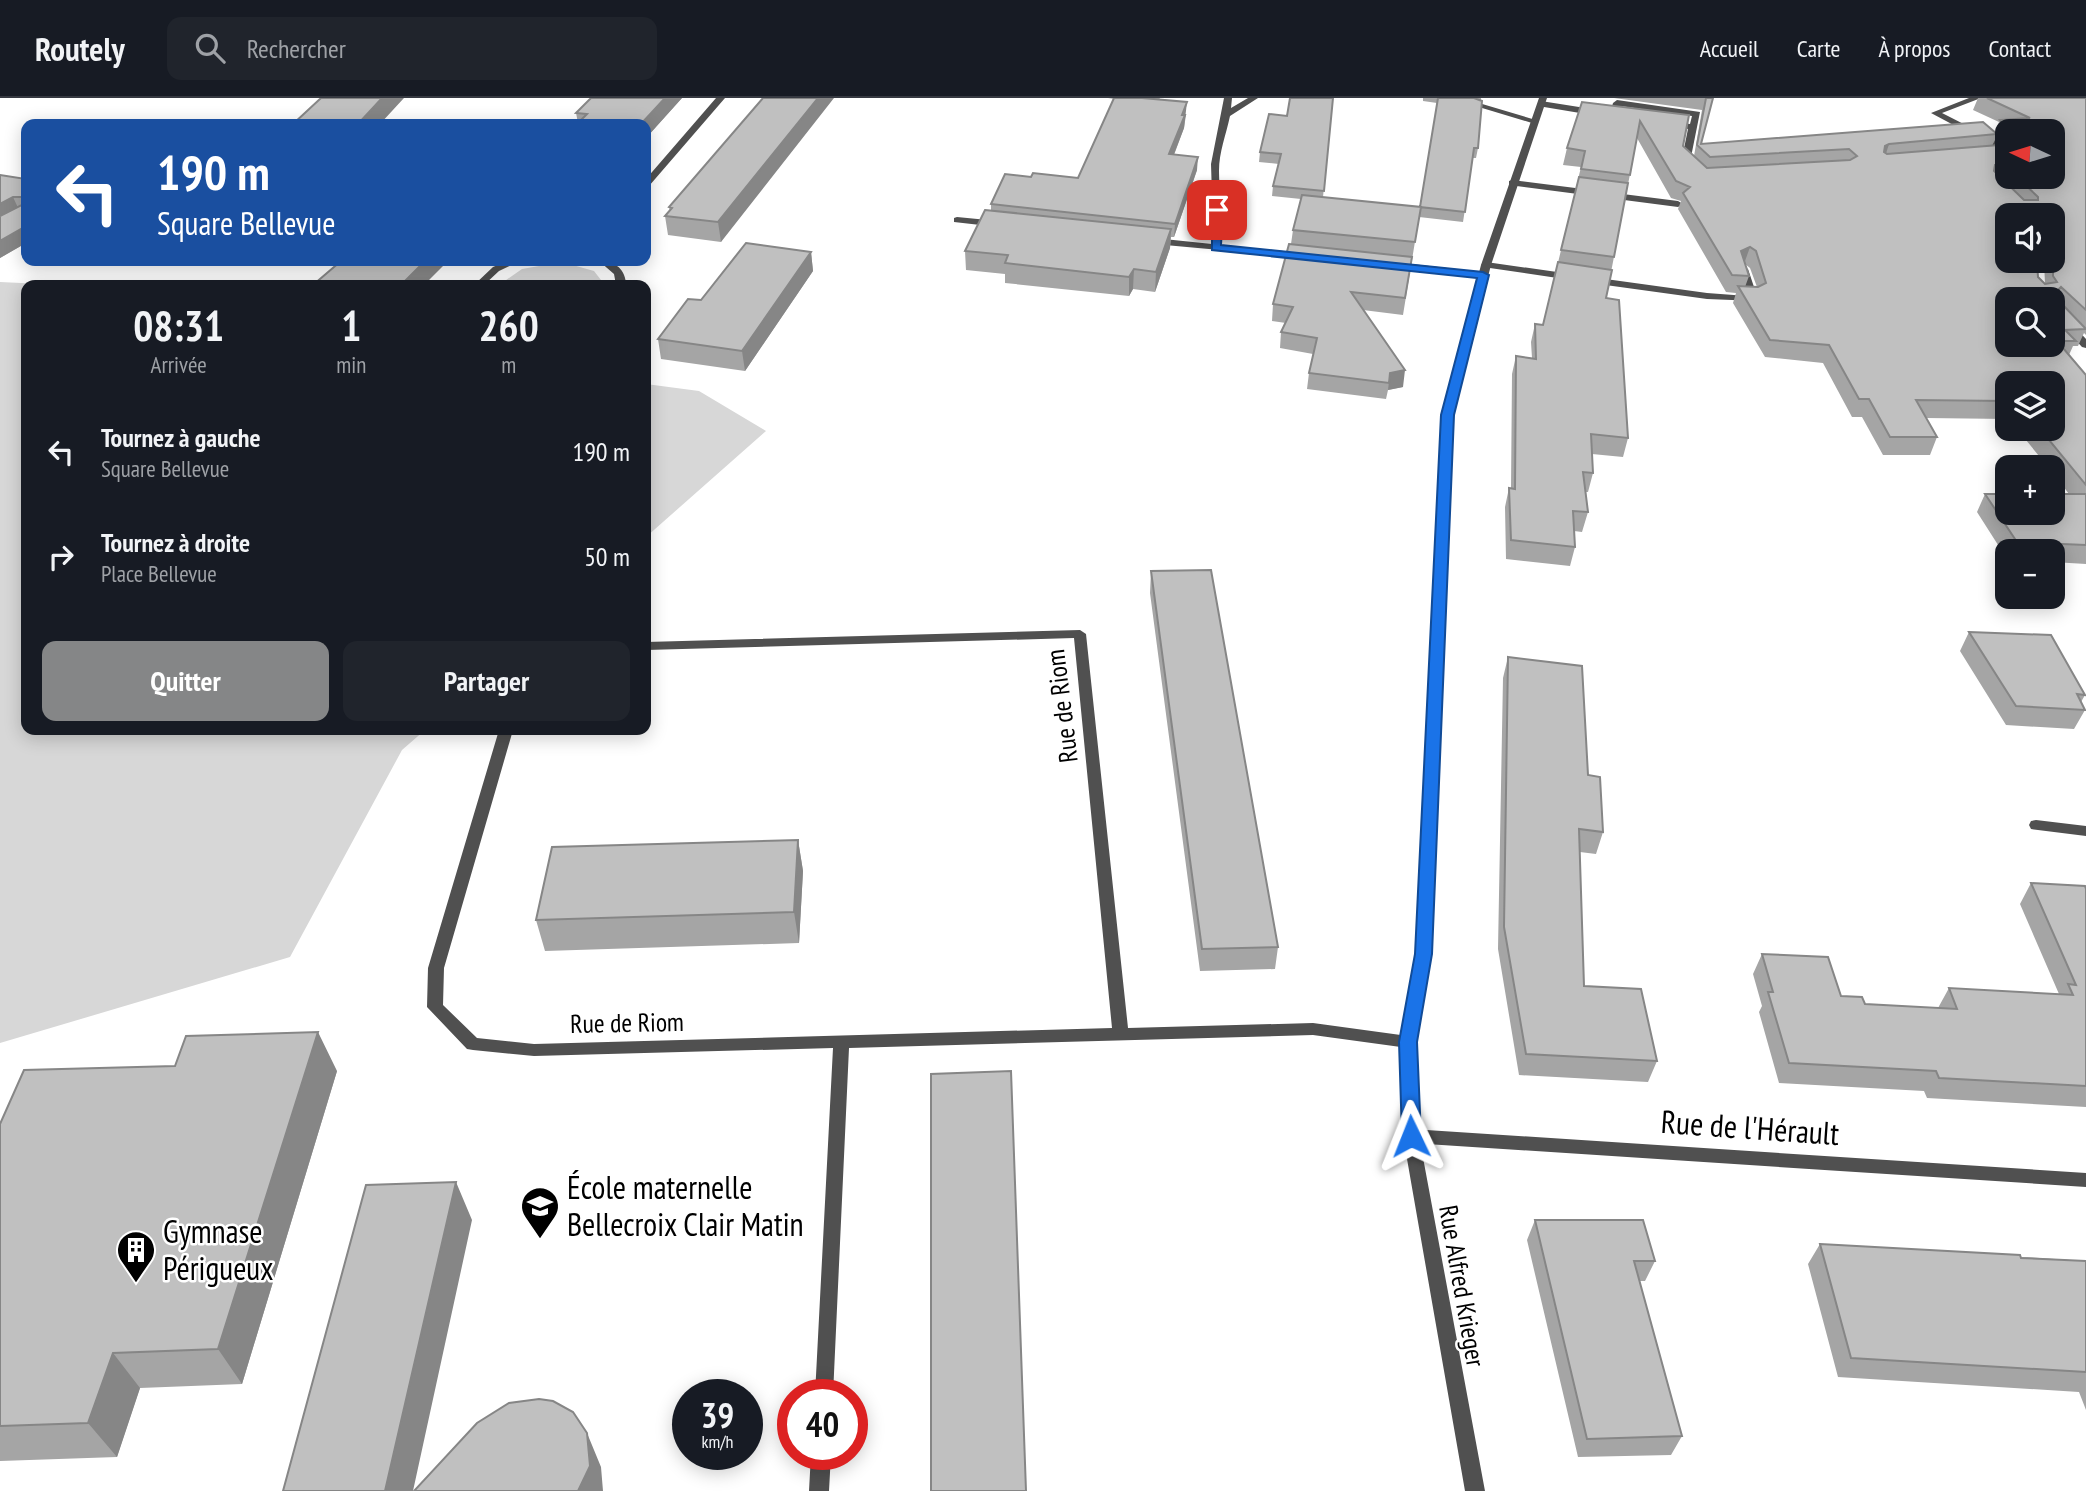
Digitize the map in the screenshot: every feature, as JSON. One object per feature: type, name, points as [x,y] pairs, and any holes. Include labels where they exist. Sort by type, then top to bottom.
[{"type":"street","points":[[651,178],[720,98]]},
{"type":"street","points":[[1216,248],[1219,234],[1215,161],[1228,114],[1228,98]]},
{"type":"street","points":[[1228,114],[1254,98]]},
{"type":"street","points":[[1453,98],[1535,121]]},
{"type":"street","points":[[1977,98],[1935,113],[1985,136],[2000,151],[1978,157]]},
{"type":"street","points":[[1542,101],[1626,117]]},
{"type":"street","name":"Rue Alfred Krieger","points":[[1475,1491],[1411,1136],[1408,1042],[1424,954],[1447,415],[1484,270],[1542,101]]},
{"type":"street","points":[[1612,115],[1617,103],[1697,114],[1685,163],[1702,179]]},
{"type":"street","points":[[1653,121],[1693,127]]},
{"type":"street","points":[[1512,183],[1678,204]]},
{"type":"street","points":[[957,220],[1012,226]]},
{"type":"street","points":[[1148,240],[1322,258]]},
{"type":"street","points":[[1388,264],[1484,270],[1753,299],[1743,269]]},
{"type":"street","points":[[484,280],[503,266]]},
{"type":"street","points":[[613,266],[622,280]]},
{"type":"street","points":[[2065,323],[2086,345]]},
{"type":"street","name":"Rue de Riom","points":[[651,646],[1080,634],[1122,1035]]},
{"type":"street","name":"Rue de Riom","points":[[505,735],[436,968],[435,1007],[473,1044],[534,1050],[1314,1029],[1408,1042]]},
{"type":"street","points":[[2036,825],[2086,831]]},
{"type":"street","points":[[825,1379],[841,1043]]},
{"type":"street","name":"Rue de l'Hérault","points":[[1411,1136],[2086,1180]]},
{"type":"street","points":[[819,1491],[820,1470]]},
{"type":"shaded area","points":[[576,266],[594,271],[601,280],[506,280],[522,269]]},
{"type":"shaded area","points":[[0,282],[21,283],[21,735],[419,735],[402,750],[290,957],[0,1043]]},
{"type":"shaded area","points":[[651,385],[699,391],[766,431],[651,533]]},
{"type":"building","points":[[321,98],[382,98],[363,119],[298,119]]},
{"type":"building","points":[[591,98],[665,98],[646,119],[582,119],[587,114],[576,113]]},
{"type":"building","points":[[763,98],[818,98],[718,222],[665,216],[672,208],[669,207]]},
{"type":"building","points":[[1114,98],[1187,102],[1182,115],[1185,115],[1169,154],[1198,157],[1175,224],[991,204],[1005,174],[1031,177],[1033,173],[1078,178]]},
{"type":"building","points":[[1290,98],[1333,98],[1324,191],[1273,186],[1281,154],[1260,152],[1269,114],[1287,116]]},
{"type":"building","points":[[1438,98],[1474,98],[1482,101],[1478,148],[1474,148],[1465,212],[1420,207]]},
{"type":"building","points":[[1706,98],[1713,98],[1701,144],[1983,122],[1995,134],[1889,144],[1885,146],[1884,152],[1887,154],[1995,145],[1995,189],[2013,189],[2024,200],[2038,200],[2030,189],[2065,189],[2065,119],[2015,119],[2030,118],[1987,98],[2086,98],[2086,310],[2065,291],[2065,287],[1995,287],[1995,357],[2065,357],[2065,350],[2086,375],[2086,485],[2065,459],[2065,455],[2061,455],[2050,441],[2065,441],[2065,371],[1995,371],[1995,401],[1916,400],[1937,437],[1890,437],[1869,399],[1859,399],[1829,345],[1770,340],[1738,286],[1758,287],[1766,283],[1756,251],[1750,247],[1741,251],[1749,276],[1732,275],[1683,193],[1690,187],[1676,181],[1640,121],[1630,175],[1581,169],[1585,151],[1567,148],[1582,102],[1689,115],[1683,146],[1707,168],[1850,160],[1857,156],[1849,149],[1710,157],[1697,145]]},
{"type":"building","points":[[0,175],[21,178],[21,197],[13,197],[0,204]]},
{"type":"building","points":[[1579,177],[1628,183],[1614,257],[1561,250]]},
{"type":"building","points":[[1302,195],[1421,207],[1415,242],[1293,230]]},
{"type":"building","points":[[21,206],[21,229],[0,241],[0,216]]},
{"type":"building","points":[[985,210],[1171,229],[1156,272],[1134,269],[1129,277],[1005,263],[1008,255],[965,251]]},
{"type":"building","points":[[746,243],[811,252],[742,351],[658,339],[688,299],[701,300]]},
{"type":"building","points":[[1289,244],[1412,257],[1405,298],[1351,292],[1405,370],[1390,373],[1389,383],[1309,373],[1317,338],[1281,332],[1293,307],[1273,304]]},
{"type":"building","points":[[1558,262],[1612,270],[1606,298],[1619,300],[1628,438],[1591,434],[1593,473],[1583,472],[1588,512],[1573,511],[1575,547],[1511,540],[1509,488],[1515,489],[1516,356],[1536,359],[1535,324],[1543,325]]},
{"type":"building","points":[[335,266],[420,266],[406,280],[319,280]]},
{"type":"building","points":[[2065,307],[2086,329],[2065,330]]},
{"type":"building","points":[[2065,330],[2076,341],[2065,341]]},
{"type":"building","points":[[1985,494],[1995,494],[1995,509]]},
{"type":"building","points":[[2065,494],[2086,494],[2086,545],[2065,544],[2065,539],[2015,539],[2006,525],[2065,525]]},
{"type":"building","points":[[1211,570],[1278,947],[1202,949],[1151,571]]},
{"type":"building","points":[[1969,632],[2051,635],[2085,695],[2077,694],[2085,710],[2016,706]]},
{"type":"building","points":[[1508,657],[1582,666],[1588,775],[1600,777],[1603,832],[1579,829],[1584,986],[1641,989],[1657,1061],[1526,1054],[1504,927]]},
{"type":"building","points":[[798,840],[794,912],[536,920],[552,847]]},
{"type":"building","points":[[2031,883],[2085,886],[2086,889],[2086,1086],[1939,1078],[1936,1071],[1789,1063],[1768,992],[1773,992],[1762,954],[1828,957],[1841,996],[1862,997],[1865,1004],[1957,1009],[1949,988],[2073,995],[2068,984],[2076,985]]},
{"type":"building","name":"Gymnase Périgueux","points":[[318,1032],[218,1349],[113,1353],[88,1423],[0,1426],[0,1124],[24,1070],[175,1066],[186,1036]]},
{"type":"building","points":[[1011,1071],[1026,1491],[931,1491],[931,1074]]},
{"type":"building","points":[[456,1182],[385,1491],[283,1491],[366,1185]]},
{"type":"building","points":[[1535,1220],[1643,1220],[1655,1261],[1634,1261],[1682,1436],[1587,1439]]},
{"type":"building","points":[[1820,1244],[2086,1261],[2086,1372],[1851,1358]]},
{"type":"building","points":[[539,1399],[553,1401],[573,1412],[587,1433],[590,1466],[578,1491],[414,1491],[477,1423],[509,1403]]},
{"type":"place","name":"École maternelle Bellecroix Clair Matin","points":[[540,1240]]},
{"type":"place","name":"Gymnase Périgueux","points":[[136,1284]]},
{"type":"route","points":[[1217,210],[1219,234],[1216,248],[1483,275],[1447,415],[1424,954],[1408,1042],[1411,1136]]}]
